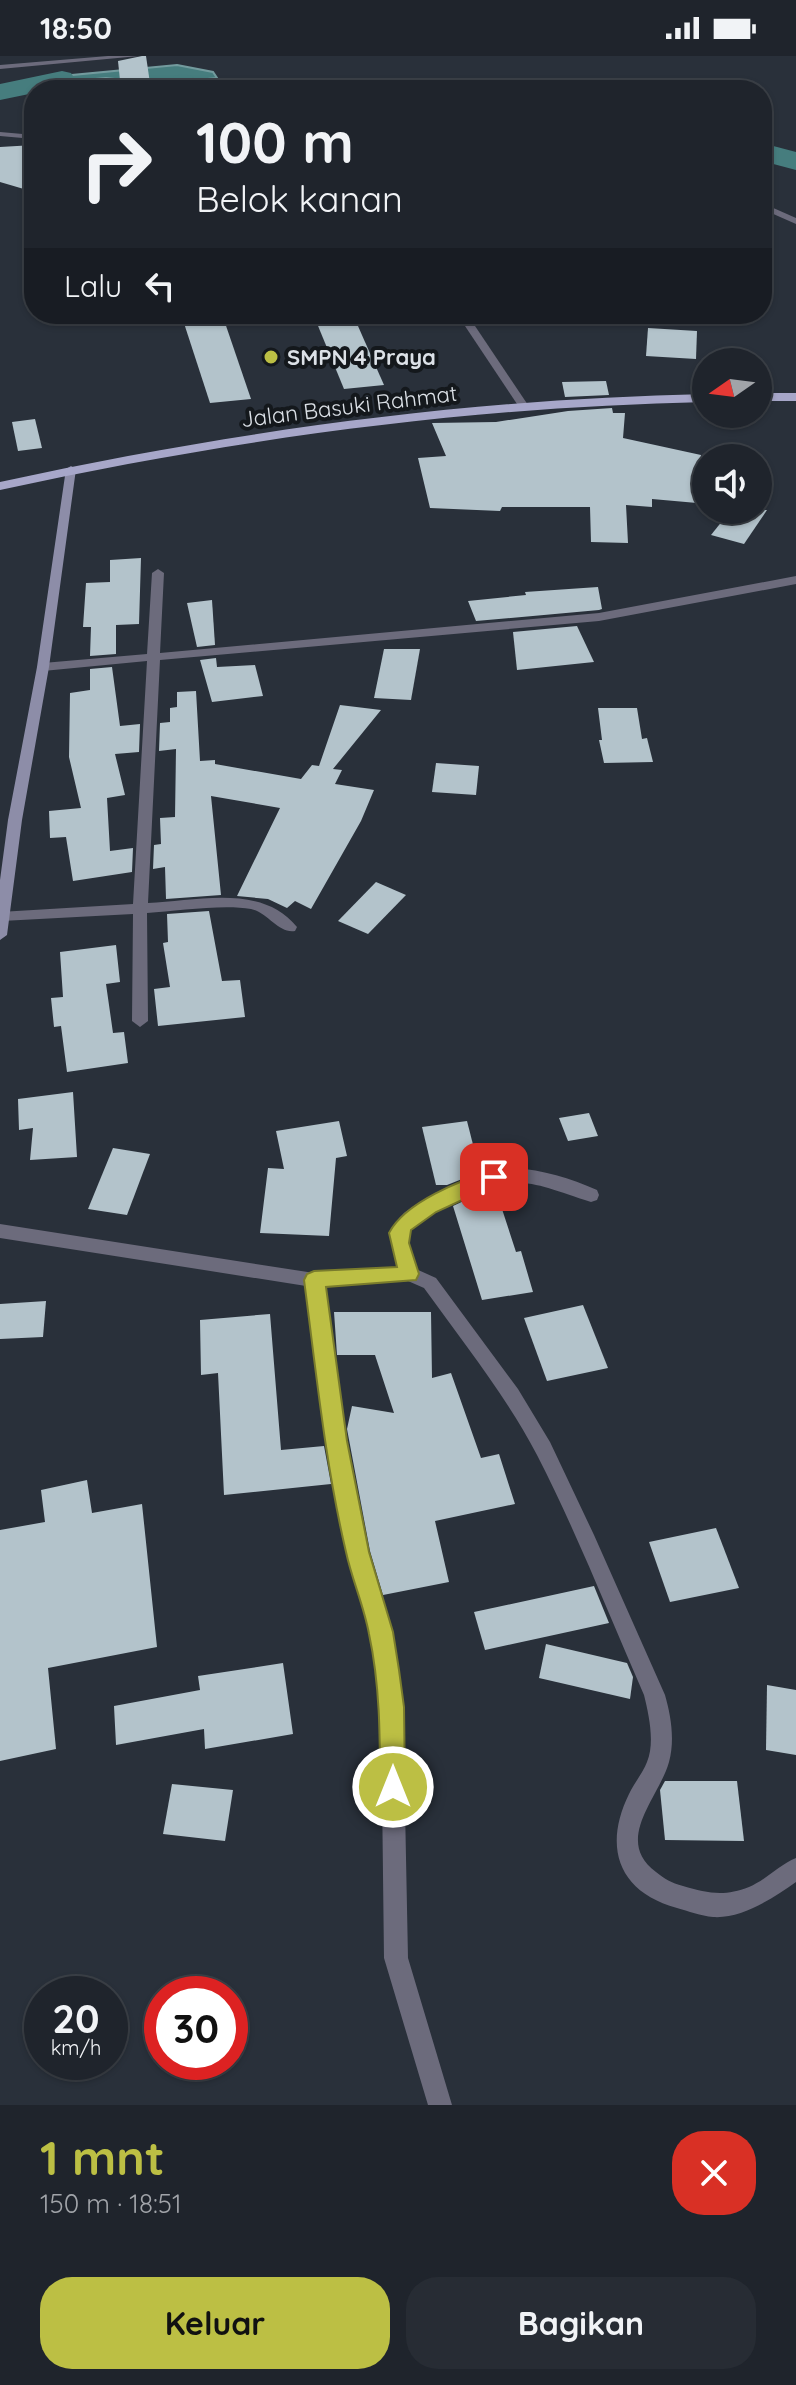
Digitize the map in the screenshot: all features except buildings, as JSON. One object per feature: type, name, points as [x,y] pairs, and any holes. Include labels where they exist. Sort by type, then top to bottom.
[{"type":"main road","points":[[772,397],[796,397]]},
{"type":"main road","name":"Jalan Basuki Rahmat","points":[[0,486],[71,469],[310,429],[523,405],[692,399]]},
{"type":"main road","points":[[0,935],[15,820],[43,667],[71,469]]},
{"type":"street","points":[[0,67],[135,56]]},
{"type":"street","points":[[0,134],[24,136]]},
{"type":"street","points":[[772,210],[796,221]]},
{"type":"street","points":[[469,324],[523,405]]},
{"type":"street","points":[[140,1021],[140,910],[158,573]]},
{"type":"street","points":[[43,667],[599,617],[796,580]]},
{"type":"street","points":[[2,916],[249,903],[264,907],[290,927]]},
{"type":"street","points":[[409,1274],[399,1243],[399,1233],[404,1224],[418,1213],[484,1180],[507,1176],[533,1178],[562,1183],[591,1195]]},
{"type":"street","points":[[0,1231],[314,1280],[409,1274],[430,1283],[511,1395],[543,1448],[645,1673],[660,1716],[661,1742],[657,1766],[637,1801],[629,1823],[626,1841],[629,1858],[637,1872],[665,1893],[714,1906],[754,1897],[796,1869]]},
{"type":"street","points":[[314,1280],[336,1441],[357,1552],[381,1632],[392,1707],[396,1958],[440,2105]]},
{"type":"shaded area","points":[[177,65],[213,72],[217,78],[63,80],[62,76]]},
{"type":"waterway","points":[[57,80],[62,79]]},
{"type":"waterway","points":[[0,92],[24,87]]},
{"type":"waterway","points":[[772,155],[796,161]]},
{"type":"place","name":"SMPN 4 Praya","points":[[271,357]]},
{"type":"route","points":[[393,1787],[392,1707],[387,1670],[381,1632],[357,1552],[336,1441],[314,1280],[409,1274],[399,1243],[399,1233],[404,1224],[429,1206],[494,1177]]}]
